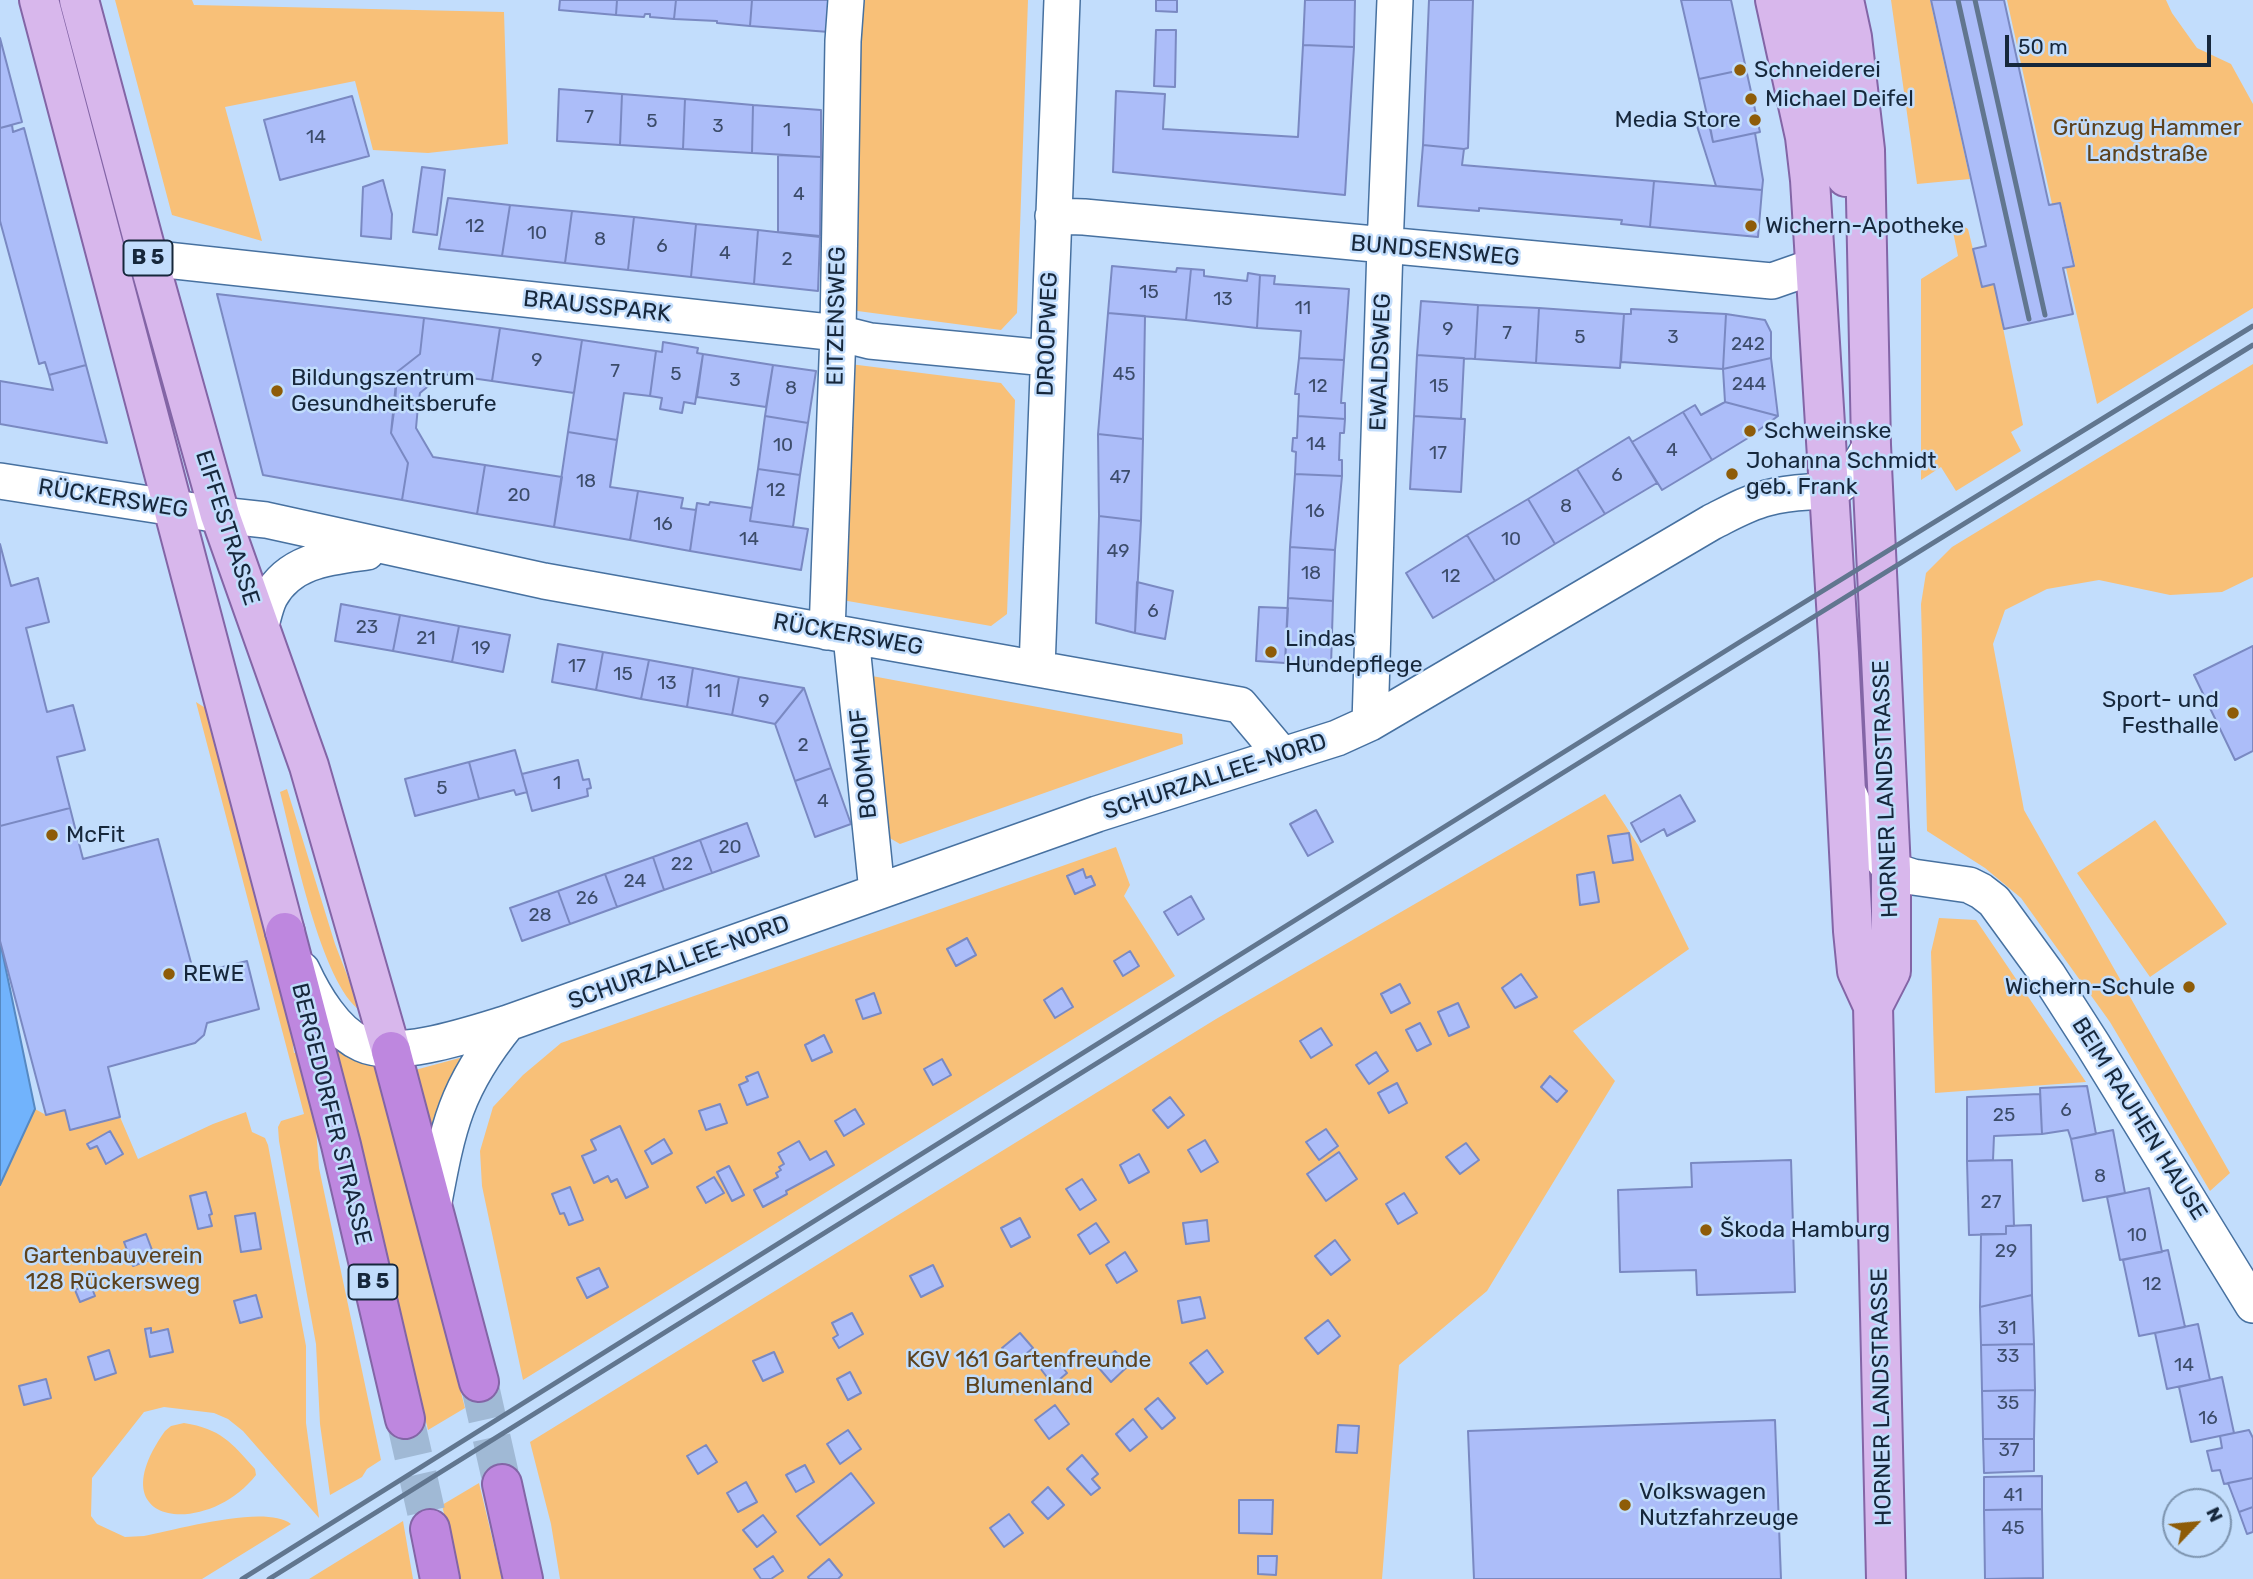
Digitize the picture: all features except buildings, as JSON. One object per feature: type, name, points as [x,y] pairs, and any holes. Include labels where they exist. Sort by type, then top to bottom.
[{"type":"highway","name":"BERGEDORFER STRASSE","points":[[285,932],[341,1145],[405,1419]]},
{"type":"highway","name":"B 5","points":[[391,1051],[479,1382]]},
{"type":"highway","points":[[502,1484],[523,1579]]},
{"type":"highway","points":[[429,1530],[440,1579]]},
{"type":"main road","name":"EIFFESTRASSE","points":[[39,0],[285,932]]},
{"type":"main road","name":"EIFFESTRASSE","points":[[79,0],[219,516],[309,766],[391,1051]]},
{"type":"main road","name":"HORNER LANDSTRASSE","points":[[1775,0],[1805,137],[1810,180],[1857,971],[1873,1006],[1886,1579]]},
{"type":"main road","points":[[1810,0],[1868,286]]},
{"type":"main road","points":[[1843,0],[1853,37],[1865,150],[1868,286]]},
{"type":"main road","name":"HORNER LANDSTRASSE","points":[[1868,286],[1871,445],[1891,870],[1891,971],[1873,1006]]},
{"type":"street","name":"EITZENSWEG","points":[[839,634],[838,333],[841,106],[846,0]]},
{"type":"street","name":"DROOPWEG","points":[[1037,668],[1046,358],[1062,0]]},
{"type":"street","name":"EWALDSWEG","points":[[1370,723],[1395,0]]},
{"type":"street","name":"BUNDSENSWEG","points":[[1053,216],[1772,281],[1815,266]]},
{"type":"street","name":"BRAUSSPARK","points":[[148,258],[838,333],[870,341],[1046,358]]},
{"type":"street","points":[[1829,491],[1842,484],[1858,469],[1871,445]]},
{"type":"street","name":"RÜCKERSWEG","points":[[0,481],[219,516],[266,520],[544,581],[1240,705],[1283,755]]},
{"type":"street","name":"SCHURZALLEE-NORD","points":[[285,932],[304,975],[332,1018],[360,1044],[391,1051],[457,1038],[508,1023],[1097,814],[1337,738],[1370,723],[1712,522],[1770,497],[1829,491]]},
{"type":"street","name":"RÜCKERSWEG","points":[[260,629],[271,597],[286,578],[303,565],[323,558],[391,549]]},
{"type":"street","name":"BOOMHOF","points":[[839,634],[877,892]]},
{"type":"street","points":[[1846,783],[1870,843],[1891,870]]},
{"type":"street","name":"BEIM RAUHEN HAUSE","points":[[1891,870],[1913,877],[1969,885],[1994,901],[2048,975],[2093,1045],[2253,1305]]},
{"type":"street","points":[[433,1207],[445,1139],[457,1102],[477,1064],[508,1023]]},
{"type":"green space","points":[[115,0],[192,0],[194,5],[504,12],[508,144],[428,153],[373,150],[355,81],[225,107],[262,241],[172,215]]},
{"type":"green space","points":[[861,0],[1028,0],[1017,313],[1001,330],[850,310]]},
{"type":"green space","points":[[1891,0],[1930,0],[1970,179],[1917,184]]},
{"type":"green space","name":"Grünzug Hammer Landstraße","points":[[2007,0],[2166,0],[2197,48],[2231,64],[2253,104],[2253,308],[2097,404],[2066,268],[2075,265],[2061,203],[2052,204]]},
{"type":"green space","points":[[1951,222],[1959,223],[1968,229],[1982,286],[1994,284],[2023,425],[2011,432],[2021,451],[1956,491],[1941,467],[1921,480],[1921,279],[1958,256]]},
{"type":"green space","points":[[850,364],[1001,383],[1015,400],[1007,614],[991,626],[842,600]]},
{"type":"green space","points":[[2253,364],[2253,577],[2222,592],[2170,595],[2099,580],[2047,589],[2005,610],[1993,644],[2024,810],[2230,1173],[2210,1191],[2110,1022],[2021,898],[1985,868],[1927,831],[1921,604],[1926,573],[1952,547]]},
{"type":"green space","points":[[872,676],[1182,734],[1183,744],[900,844],[888,837]]},
{"type":"green space","points":[[196,702],[210,711],[260,905],[257,907],[259,914],[262,913],[296,1045],[293,1046],[294,1053],[298,1052],[315,1115],[319,1168],[381,1460],[367,1469],[362,1477],[330,1495],[320,1424],[316,1344],[278,1127],[281,1121],[304,1114]]},
{"type":"green space","points":[[287,789],[335,944],[361,1011],[347,996],[333,973],[310,910],[280,792]]},
{"type":"green space","name":"KGV 161 Gartenfreunde Blumenland","points":[[1605,794],[1638,845],[1689,949],[1573,1031],[1615,1081],[1487,1291],[1399,1365],[1382,1579],[560,1579],[551,1524],[530,1442],[1216,1019]]},
{"type":"green space","points":[[2155,820],[2227,924],[2150,977],[2077,873]]},
{"type":"green space","points":[[1116,847],[1130,885],[1124,896],[1175,976],[523,1380],[482,1186],[480,1151],[493,1107],[523,1075],[561,1043]]},
{"type":"green space","points":[[1939,918],[1976,920],[2086,1082],[1935,1093],[1931,952]]},
{"type":"green space","points":[[331,1039],[376,1060],[465,1408],[428,1430]]},
{"type":"green space","points":[[467,1056],[431,1131],[415,1070]]},
{"type":"green space","name":"Gartenbauverein 128 Rückersweg","points":[[35,1109],[46,1115],[65,1110],[71,1130],[120,1117],[138,1159],[213,1124],[246,1112],[252,1132],[265,1138],[268,1145],[306,1346],[306,1423],[319,1518],[243,1431],[228,1419],[214,1413],[164,1407],[144,1412],[92,1478],[91,1516],[97,1524],[125,1537],[144,1536],[242,1517],[279,1519],[291,1524],[202,1579],[0,1579],[0,1185]]},
{"type":"green space","points":[[184,1423],[207,1429],[224,1438],[255,1469],[256,1475],[235,1495],[212,1508],[188,1514],[167,1513],[151,1504],[143,1488],[147,1463],[165,1431],[171,1426]]},
{"type":"green space","points":[[479,1483],[502,1579],[459,1579],[442,1505]]},
{"type":"green space","points":[[403,1521],[413,1579],[309,1579]]},
{"type":"water","points":[[0,941],[35,1109],[0,1185]]},
{"type":"tunnel","points":[[479,1382],[502,1484]]},
{"type":"tunnel","points":[[405,1419],[430,1529]]},
{"type":"railway","points":[[1958,0],[2029,319]]},
{"type":"railway","points":[[1975,0],[2045,315]]},
{"type":"railway","points":[[242,1579],[1743,640],[2253,326]]},
{"type":"railway","points":[[269,1579],[2253,345]]},
{"type":"place","name":"Schneiderei","points":[[1740,70]]},
{"type":"place","name":"Michael Deifel","points":[[1751,99]]},
{"type":"place","name":"Media Store","points":[[1755,120]]},
{"type":"place","name":"Wichern-Apotheke","points":[[1751,226]]},
{"type":"place","name":"Bildungszentrum Gesundheitsberufe","points":[[277,391]]},
{"type":"place","name":"Schweinske","points":[[1750,431]]},
{"type":"place","name":"Johanna Schmidt geb. Frank","points":[[1732,474]]},
{"type":"place","name":"Lindas Hundepflege","points":[[1271,652]]},
{"type":"place","name":"Sport- und Festhalle","points":[[2233,713]]},
{"type":"place","name":"McFit","points":[[52,835]]},
{"type":"place","name":"REWE","points":[[169,974]]},
{"type":"place","name":"Wichern-Schule","points":[[2189,987]]},
{"type":"place","name":"Škoda Hamburg","points":[[1706,1230]]},
{"type":"place","name":"Volkswagen Nutzfahrzeuge","points":[[1625,1505]]}]
